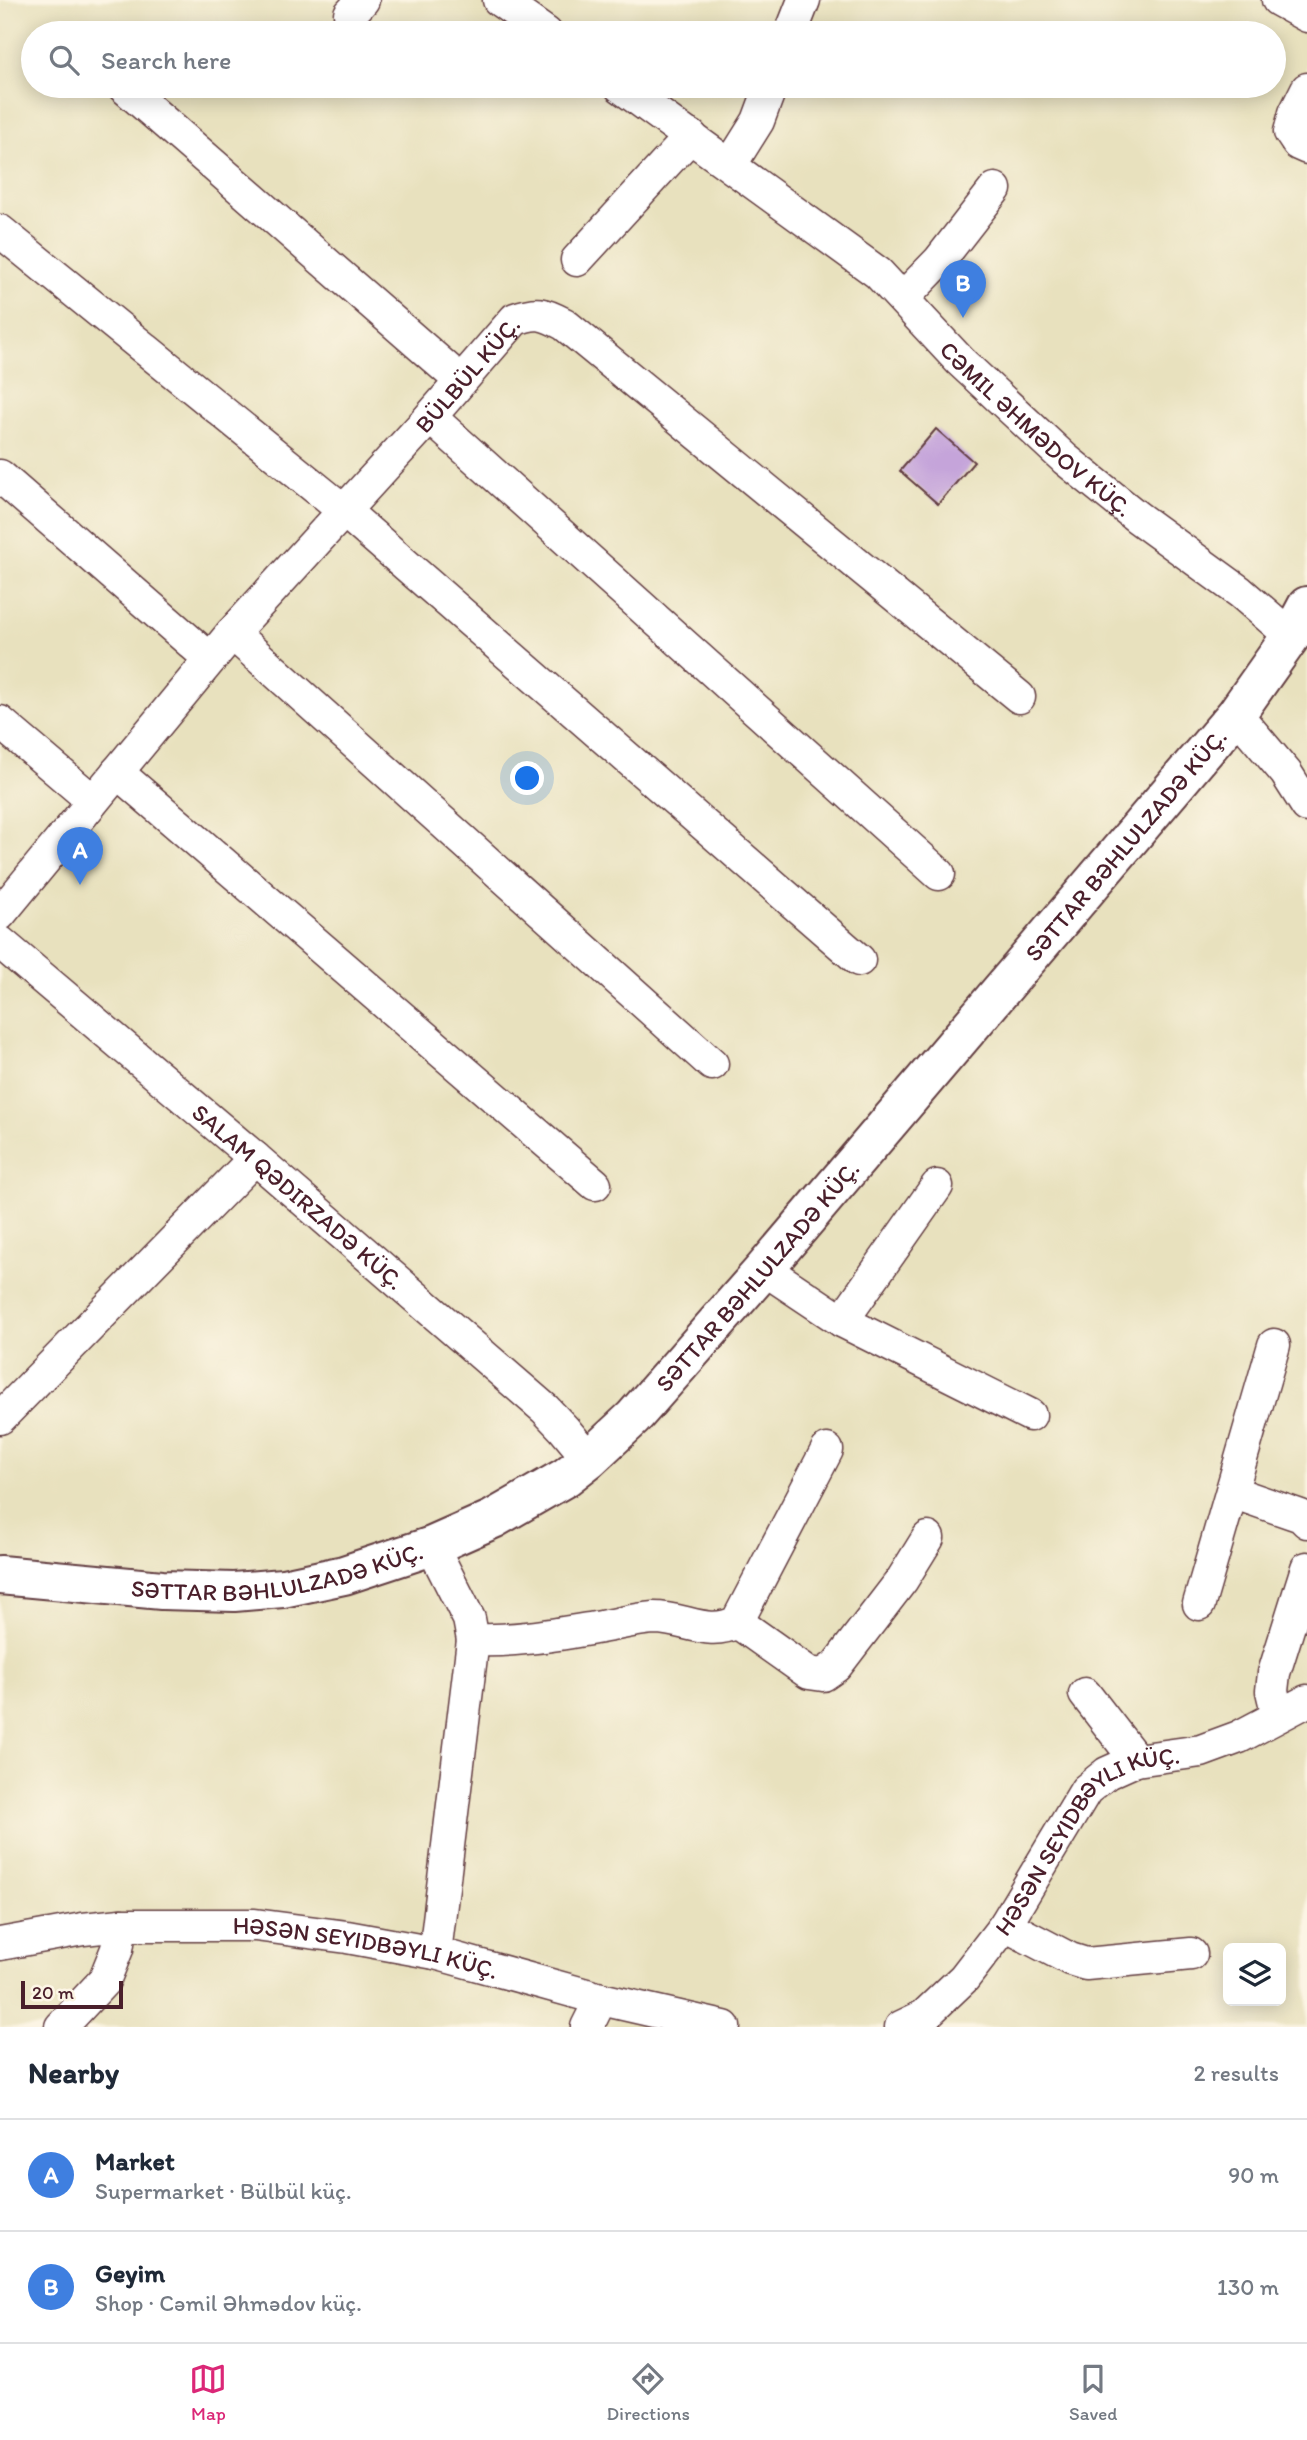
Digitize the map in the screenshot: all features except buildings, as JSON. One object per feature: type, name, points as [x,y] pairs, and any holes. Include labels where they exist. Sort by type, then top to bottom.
[{"type":"street","points":[[499,0],[529,21]]},
{"type":"street","points":[[796,21],[804,0]]},
{"type":"street","points":[[1278,0],[1307,16]]},
{"type":"street","points":[[1307,89],[1295,113],[1290,132],[1298,144],[1307,148]]},
{"type":"street","points":[[137,98],[461,381]]},
{"type":"street","name":"CƏMIL ƏHMƏDOV KÜÇ.","points":[[637,98],[878,273],[960,361],[1065,459],[1137,517],[1240,592],[1299,621]]},
{"type":"street","points":[[731,164],[758,121],[767,98]]},
{"type":"street","points":[[577,260],[691,136]]},
{"type":"street","points":[[903,298],[939,261],[995,189]]},
{"type":"street","points":[[0,231],[342,510],[859,960]]},
{"type":"street","name":"BÜLBÜL KÜÇ.","points":[[0,914],[232,633],[430,417],[515,319],[533,313],[547,315],[564,324],[1019,698]]},
{"type":"street","points":[[430,417],[939,874]]},
{"type":"street","points":[[0,476],[210,659]]},
{"type":"street","name":"SƏTTAR BƏHLULZADƏ KÜÇ.","points":[[0,1575],[162,1590],[234,1592],[283,1588],[344,1575],[432,1546],[493,1519],[566,1477],[633,1418],[764,1269],[1236,713],[1299,621]]},
{"type":"street","points":[[232,633],[712,1064]]},
{"type":"street","points":[[1236,713],[1286,773],[1307,806]]},
{"type":"street","points":[[0,722],[93,801]]},
{"type":"street","points":[[117,772],[595,1184]]},
{"type":"street","name":"SALAM QƏDIRZADƏ KÜÇ.","points":[[0,942],[545,1409],[589,1459]]},
{"type":"street","points":[[0,1418],[255,1158]]},
{"type":"street","points":[[842,1321],[937,1186]]},
{"type":"street","points":[[764,1269],[842,1321],[1030,1415]]},
{"type":"street","points":[[1199,1604],[1274,1345]]},
{"type":"street","points":[[473,1640],[523,1640],[648,1619],[673,1618],[701,1627],[724,1629],[737,1622],[827,1450]]},
{"type":"street","points":[[1232,1492],[1301,1516],[1307,1522]]},
{"type":"street","points":[[737,1622],[809,1673],[823,1675],[836,1666],[886,1601],[928,1538]]},
{"type":"street","points":[[432,1546],[469,1619],[473,1640],[435,1953]]},
{"type":"street","points":[[1279,1716],[1272,1690],[1274,1673],[1307,1568]]},
{"type":"street","points":[[1085,1694],[1136,1760]]},
{"type":"street","name":"HƏSƏN SEYIDBƏYLI KÜÇ.","points":[[901,2027],[924,2016],[964,1978],[1005,1925],[1086,1790],[1107,1773],[1136,1760],[1201,1751],[1239,1737],[1307,1702]]},
{"type":"street","points":[[61,2027],[104,1980],[117,1949],[121,1925]]},
{"type":"street","name":"HƏSƏN SEYIDBƏYLI KÜÇ.","points":[[0,1944],[121,1925],[255,1926],[347,1937],[435,1953],[601,1998],[724,2027]]},
{"type":"street","points":[[1005,1925],[1070,1959],[1086,1964],[1191,1954]]},
{"type":"street","points":[[587,2027],[601,1998]]},
{"type":"place","name":"Geyim","points":[[963,318]]},
{"type":"place","name":"Market","points":[[80,885]]}]
